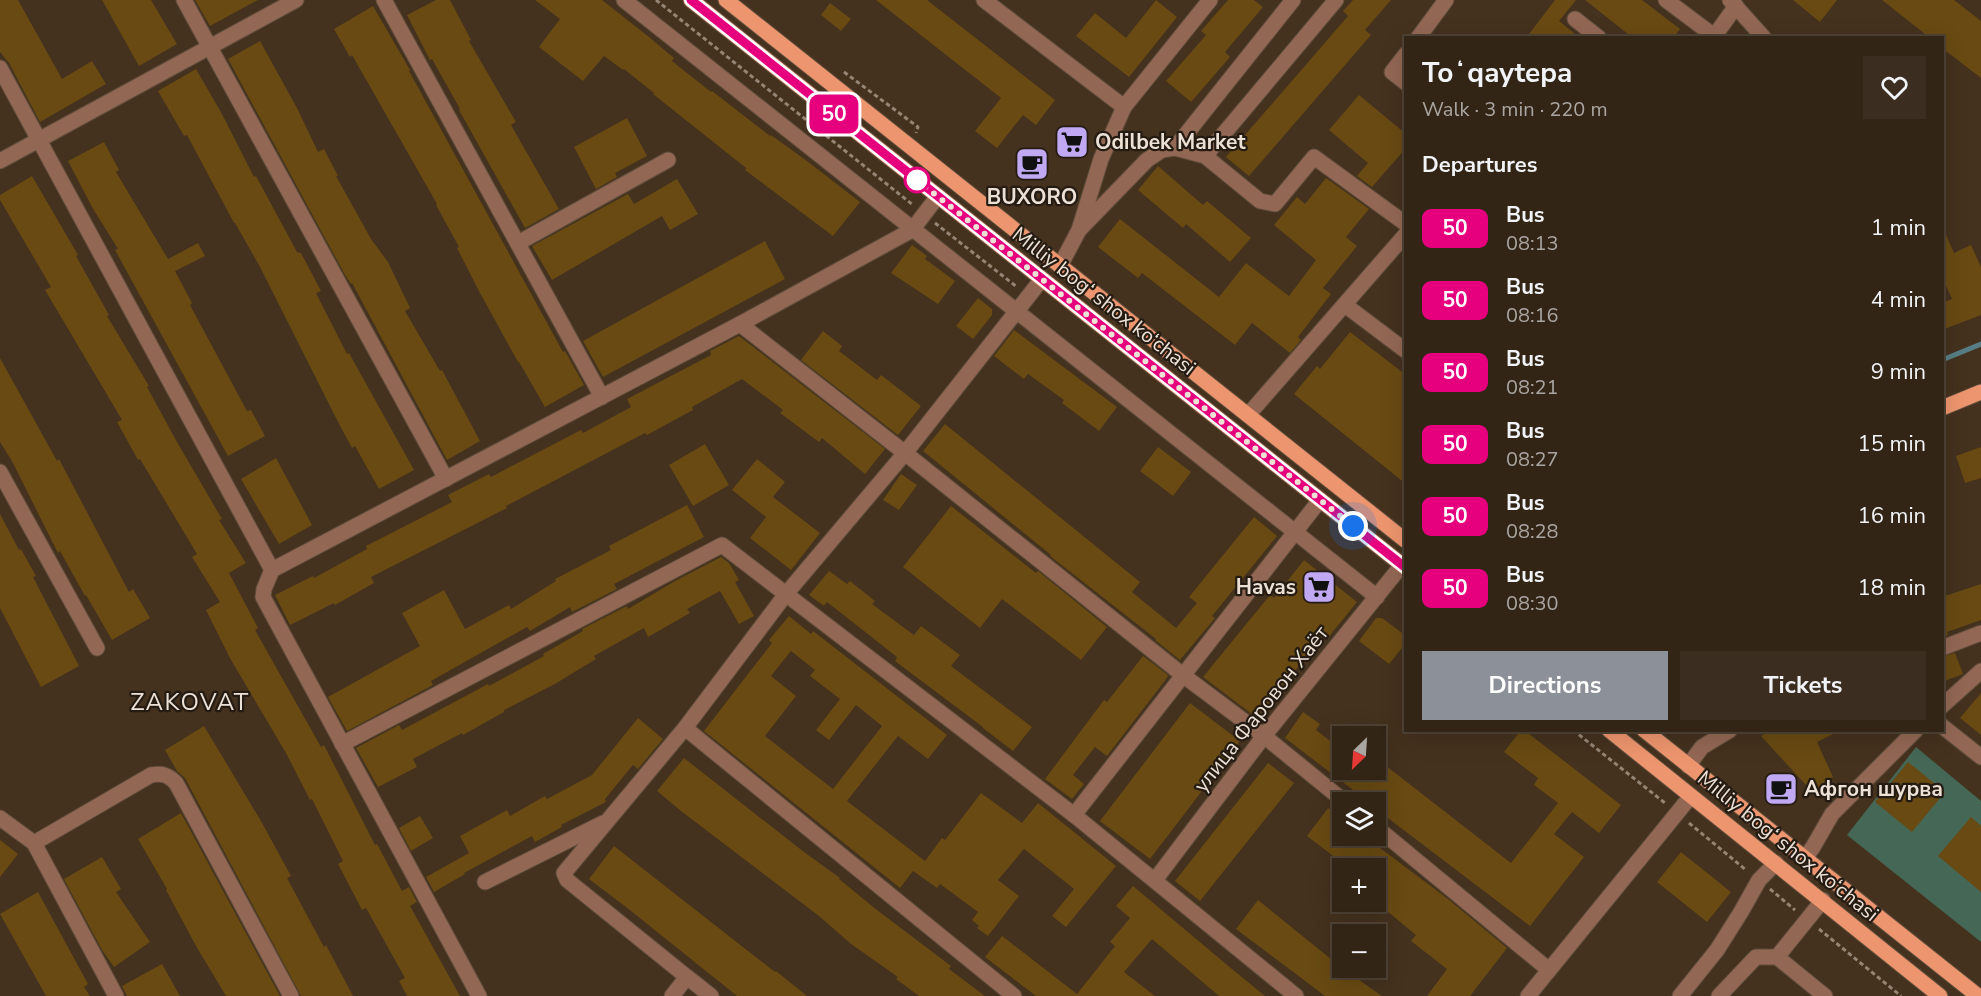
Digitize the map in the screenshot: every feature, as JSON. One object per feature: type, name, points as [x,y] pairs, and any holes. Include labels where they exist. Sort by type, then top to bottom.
[{"type":"main road","name":"Milliy bog‘ shox ko‘chasi","points":[[691,0],[1404,567]]},
{"type":"main road","name":"Milliy bog‘ shox ko‘chasi","points":[[730,1],[1404,539]]},
{"type":"main road","points":[[849,126],[862,108]]},
{"type":"main road","points":[[1944,407],[1981,392]]},
{"type":"main road","name":"Milliy bog‘ shox ko‘chasi","points":[[1611,732],[1940,996]]},
{"type":"main road","name":"Milliy bog‘ shox ko‘chasi","points":[[1646,732],[1978,996]]},
{"type":"street","points":[[184,0],[446,479]]},
{"type":"street","points":[[0,161],[296,0]]},
{"type":"street","points":[[384,0],[602,397]]},
{"type":"street","points":[[624,0],[1377,597]]},
{"type":"street","points":[[984,0],[1125,107]]},
{"type":"street","points":[[1060,266],[1080,230],[1101,159],[1125,107],[1210,0]]},
{"type":"street","points":[[1175,148],[1293,0]]},
{"type":"street","points":[[1205,156],[1336,0]]},
{"type":"street","points":[[1419,36],[1446,0]]},
{"type":"street","points":[[1666,0],[1713,36]]},
{"type":"street","points":[[1715,36],[1733,3],[1762,36]]},
{"type":"street","points":[[1575,19],[1596,36]]},
{"type":"street","points":[[1404,57],[1392,72],[1404,81]]},
{"type":"street","points":[[0,68],[273,570]]},
{"type":"street","points":[[1080,230],[1147,160],[1162,150],[1175,148],[1205,156],[1260,201],[1275,204],[1314,158],[1404,223]]},
{"type":"street","points":[[518,243],[668,160]]},
{"type":"street","points":[[479,996],[262,597],[273,570],[740,324],[912,230],[938,196]]},
{"type":"street","points":[[1248,415],[1345,305],[1401,250]]},
{"type":"street","points":[[711,996],[567,880],[564,873],[686,728],[786,594],[905,453],[1042,279]]},
{"type":"street","points":[[1345,305],[1404,349]]},
{"type":"street","points":[[740,324],[1333,792]]},
{"type":"street","points":[[0,472],[97,648]]},
{"type":"street","points":[[1074,815],[1320,500]]},
{"type":"street","points":[[342,744],[722,545],[1074,815],[1296,996]]},
{"type":"street","name":"улица Фаровон Хаёт","points":[[1155,880],[1264,736],[1404,567]]},
{"type":"street","points":[[1944,647],[1981,633]]},
{"type":"street","points":[[1944,704],[1980,673]]},
{"type":"street","points":[[686,728],[1014,996]]},
{"type":"street","points":[[1944,728],[1981,757]]},
{"type":"street","points":[[1689,766],[1702,747],[1727,732]]},
{"type":"street","points":[[1805,858],[1832,814],[1914,732]]},
{"type":"street","points":[[34,843],[151,775],[161,773],[169,776],[176,783],[291,996]]},
{"type":"street","points":[[1528,996],[1691,796]]},
{"type":"street","points":[[0,818],[34,843],[116,996]]},
{"type":"street","points":[[485,882],[611,819]]},
{"type":"street","points":[[1386,835],[1549,970]]},
{"type":"street","points":[[1680,996],[1717,950],[1742,912],[1759,880],[1776,863]]},
{"type":"street","points":[[1778,957],[1823,900]]},
{"type":"street","points":[[1719,996],[1756,957],[1778,957],[1825,996]]},
{"type":"street","points":[[672,996],[687,977]]},
{"type":"path","points":[[1576,732],[1901,996]]},
{"type":"green space","points":[[1916,747],[1981,801],[1981,942],[1847,835]]},
{"type":"building","points":[[0,0],[18,0],[62,79],[92,61],[106,84],[40,122],[9,63],[0,52]]},
{"type":"building","points":[[102,0],[151,0],[177,44],[139,66]]},
{"type":"building","points":[[195,0],[258,0],[210,26]]},
{"type":"building","points":[[436,0],[450,0],[471,40],[469,41],[516,122],[511,125],[559,209],[525,228],[407,15]]},
{"type":"building","points":[[535,0],[602,0],[674,58],[672,61],[711,92],[860,202],[833,236],[745,170],[746,168],[654,93],[604,56],[583,81],[539,47],[560,19]]},
{"type":"building","points":[[876,0],[927,0],[1055,100],[1036,125],[1023,115],[997,148],[975,131],[1001,98]]},
{"type":"building","points":[[1156,0],[1177,17],[1129,77],[1076,36],[1095,13],[1126,38]]},
{"type":"building","points":[[1228,0],[1254,0],[1263,7],[1225,52],[1230,57],[1191,102],[1166,81],[1206,35],[1201,31]]},
{"type":"building","points":[[1353,0],[1391,0],[1365,30],[1371,35],[1249,176],[1226,157],[1348,16],[1343,11]]},
{"type":"building","points":[[1555,0],[1576,0],[1559,21],[1578,36],[1528,36]]},
{"type":"building","points":[[1585,0],[1642,0],[1680,29],[1675,36],[1630,36]]},
{"type":"building","points":[[1793,0],[1837,0],[1820,22]]},
{"type":"building","points":[[1882,0],[1954,0],[1981,21],[1981,78],[1944,50],[1944,36],[1927,36]]},
{"type":"building","points":[[830,3],[851,19],[841,31],[821,15]]},
{"type":"building","points":[[373,6],[563,352],[565,351],[584,385],[545,407],[480,293],[437,204],[352,55],[350,57],[334,29]]},
{"type":"building","points":[[260,41],[318,152],[324,149],[338,176],[336,176],[371,239],[388,262],[410,308],[405,311],[440,371],[442,370],[480,441],[447,460],[228,59]]},
{"type":"building","points":[[196,69],[254,177],[256,176],[297,252],[301,253],[321,291],[316,293],[347,354],[349,353],[414,470],[379,489],[355,446],[352,448],[260,267],[187,135],[184,136],[158,91]]},
{"type":"building","points":[[1359,95],[1404,132],[1404,150],[1372,187],[1357,176],[1368,163],[1329,130]]},
{"type":"building","points":[[627,118],[647,156],[615,173],[617,177],[596,189],[574,147]]},
{"type":"building","points":[[104,142],[119,170],[116,172],[168,259],[198,243],[205,256],[175,271],[192,303],[190,305],[247,411],[251,410],[265,436],[228,456],[115,250],[118,249],[92,207],[68,161]]},
{"type":"building","points":[[1158,166],[1203,205],[1207,201],[1251,238],[1230,262],[1186,224],[1183,228],[1138,190]]},
{"type":"building","points":[[32,176],[78,255],[76,256],[109,315],[107,316],[149,386],[147,387],[177,442],[222,519],[219,520],[246,563],[229,573],[258,628],[255,630],[321,747],[324,745],[375,845],[377,844],[402,891],[409,887],[417,902],[410,906],[460,996],[407,996],[399,981],[405,978],[366,908],[362,910],[338,864],[343,861],[312,799],[310,800],[286,753],[231,660],[206,610],[220,602],[192,557],[197,554],[140,459],[138,460],[117,422],[122,420],[45,290],[51,287],[0,200],[0,195]]},
{"type":"building","points":[[1326,178],[1369,209],[1346,237],[1357,246],[1323,288],[1331,294],[1298,337],[1301,340],[1290,353],[1252,323],[1235,345],[1142,273],[1138,278],[1098,247],[1120,219],[1219,297],[1246,263],[1289,296],[1316,260],[1274,225],[1297,197],[1305,204]]},
{"type":"building","points":[[677,179],[698,214],[670,230],[662,216],[552,280],[532,246],[628,194],[634,204]]},
{"type":"building","points":[[1944,230],[1954,253],[1971,245],[1981,267],[1981,315],[1944,329],[1944,302],[1952,299],[1944,281]]},
{"type":"building","points":[[765,241],[785,279],[603,377],[583,341]]},
{"type":"building","points":[[912,245],[927,256],[925,259],[955,281],[938,304],[891,273]]},
{"type":"building","points":[[978,298],[992,309],[992,315],[973,339],[956,326]]},
{"type":"building","points":[[1014,330],[1117,407],[1099,431],[1062,403],[1064,400],[1028,374],[1024,379],[994,356]]},
{"type":"building","points":[[823,331],[842,346],[839,351],[877,380],[881,375],[921,406],[898,435],[801,360]]},
{"type":"building","points":[[1350,332],[1404,373],[1404,482],[1294,394],[1317,366],[1320,369]]},
{"type":"building","points":[[739,336],[885,449],[865,474],[822,438],[819,442],[780,413],[783,410],[742,379],[692,407],[693,410],[647,435],[645,433],[506,506],[507,508],[371,577],[374,583],[335,605],[334,603],[290,625],[275,595],[313,576],[314,578],[367,549],[366,546],[452,502],[448,495],[489,474],[491,477],[581,430],[583,433],[631,407],[627,399],[711,355],[710,351]]},
{"type":"building","points":[[0,358],[57,461],[59,459],[129,592],[133,589],[150,618],[112,640],[60,551],[58,553],[12,461],[0,442]]},
{"type":"building","points":[[945,424],[1140,582],[1132,592],[1176,628],[1197,603],[1189,597],[1254,517],[1277,536],[1212,616],[1215,618],[1180,660],[923,451]]},
{"type":"building","points":[[705,444],[729,485],[693,506],[669,465]]},
{"type":"building","points":[[1158,447],[1191,472],[1173,496],[1140,471]]},
{"type":"building","points":[[1981,447],[1981,478],[1965,483],[1956,456]]},
{"type":"building","points":[[276,458],[312,525],[279,544],[241,479]]},
{"type":"building","points":[[757,459],[785,482],[773,497],[820,533],[791,570],[750,538],[766,517],[732,490]]},
{"type":"building","points":[[901,474],[917,485],[899,510],[883,500]]},
{"type":"building","points":[[687,505],[704,537],[614,584],[617,589],[572,612],[570,607],[530,631],[527,627],[431,681],[433,685],[347,731],[328,697],[420,646],[402,613],[444,590],[465,629],[509,605],[511,609],[556,581],[555,579],[611,550],[609,546]]},
{"type":"building","points":[[951,506],[1036,573],[1038,571],[1107,627],[1081,660],[1002,599],[980,628],[903,567]]},
{"type":"building","points":[[0,514],[36,576],[33,577],[79,666],[41,687],[0,608]]},
{"type":"building","points":[[721,557],[729,563],[739,580],[735,582],[754,616],[739,624],[720,591],[687,609],[690,613],[648,637],[644,628],[594,656],[596,659],[555,684],[504,710],[463,735],[462,733],[413,759],[417,767],[378,787],[356,748],[399,725],[402,730],[488,684],[489,686],[544,656],[543,654],[583,631],[582,629],[627,606],[628,609]]},
{"type":"building","points":[[1304,560],[1357,602],[1327,639],[1323,636],[1257,718],[1203,677],[1270,595],[1274,598]]},
{"type":"building","points":[[829,571],[847,584],[850,581],[875,601],[872,604],[914,635],[921,626],[960,655],[951,666],[1032,727],[1013,751],[895,661],[897,657],[827,602],[824,606],[809,595]]},
{"type":"building","points":[[1981,584],[1981,620],[1947,632],[1948,635],[1944,636],[1944,596]]},
{"type":"building","points":[[789,616],[811,634],[813,631],[947,735],[928,759],[898,736],[847,801],[925,861],[942,838],[945,840],[981,793],[1022,823],[1038,803],[1116,866],[1066,927],[1052,916],[1074,889],[1024,849],[998,880],[1019,896],[988,936],[977,928],[979,926],[972,920],[978,912],[940,884],[937,888],[913,871],[900,888],[704,731],[772,643],[769,640]],"holes":[[[791,651],[815,670],[810,676],[840,699],[816,730],[829,740],[856,705],[882,726],[833,789],[765,736],[796,696],[771,676]]]},
{"type":"building","points":[[1376,618],[1382,618],[1404,634],[1404,645],[1389,664],[1359,641]]},
{"type":"building","points":[[1955,653],[1963,674],[1944,681],[1944,656]]},
{"type":"building","points":[[1143,656],[1168,675],[1167,678],[1107,756],[1095,747],[1073,775],[1084,784],[1072,799],[1045,779],[1104,700],[1107,702]]},
{"type":"building","points":[[1981,693],[1981,735],[1960,718]]},
{"type":"building","points":[[1190,703],[1240,741],[1150,859],[1100,821]]},
{"type":"building","points":[[1303,712],[1320,724],[1316,730],[1332,742],[1332,774],[1285,738]]},
{"type":"building","points":[[638,718],[663,739],[638,769],[633,765],[605,799],[606,802],[561,825],[562,827],[535,842],[532,836],[434,892],[426,877],[469,853],[460,836],[507,810],[510,816],[545,796],[547,799],[592,775]]},
{"type":"building","points":[[204,726],[261,821],[291,876],[287,878],[353,996],[301,996],[185,778],[177,771],[165,750]]},
{"type":"building","points":[[1519,732],[1527,732],[1621,805],[1599,833],[1572,812],[1554,834],[1584,857],[1530,926],[1386,817],[1386,792],[1356,792],[1340,780],[1386,780],[1386,766],[1511,863],[1558,803],[1534,785],[1538,778],[1504,752]]},
{"type":"building","points":[[1768,732],[1837,732],[1817,742],[1833,777],[1828,779],[1816,796],[1761,736]]},
{"type":"building","points":[[684,758],[840,878],[877,910],[951,966],[949,969],[985,996],[919,996],[896,979],[898,977],[851,944],[819,916],[681,811],[657,791]]},
{"type":"building","points":[[1908,762],[1945,792],[1912,832],[1875,802]]},
{"type":"building","points":[[1268,763],[1294,783],[1200,901],[1175,881]]},
{"type":"building","points":[[1328,808],[1332,811],[1332,846],[1377,846],[1448,899],[1507,948],[1470,996],[1427,996],[1447,969],[1411,941],[1416,935],[1386,910],[1386,858],[1336,858],[1307,836]]},
{"type":"building","points":[[181,813],[280,996],[226,996],[138,839]]},
{"type":"building","points":[[420,816],[433,838],[411,851],[399,828]]},
{"type":"building","points":[[1971,817],[1981,826],[1981,892],[1938,856]]},
{"type":"building","points":[[0,840],[18,854],[0,877]]},
{"type":"building","points":[[614,846],[807,996],[737,996],[589,879]]},
{"type":"building","points":[[1681,852],[1731,892],[1707,922],[1657,882]]},
{"type":"building","points":[[102,857],[121,889],[116,892],[150,942],[114,967],[102,950],[64,879]]},
{"type":"building","points":[[1133,886],[1265,996],[1219,996],[1152,939],[1124,972],[1155,996],[1036,996],[985,957],[1002,936],[1077,994],[1115,946],[1110,942],[1130,918],[1116,906]]},
{"type":"building","points":[[38,892],[88,984],[84,987],[90,996],[46,996],[0,914]]},
{"type":"building","points":[[1258,900],[1332,960],[1332,978],[1356,978],[1382,996],[1325,996],[1236,929]]},
{"type":"building","points":[[162,964],[180,996],[127,996],[122,986]]},
{"type":"waterway","points":[[1944,359],[1981,344]]},
{"type":"bus line","name":"50","points":[[691,0],[1404,566]]},
{"type":"place","name":"Odilbek Market","points":[[1072,142]]},
{"type":"place","name":"BUXORO","points":[[1032,164]]},
{"type":"place","name":"Havas","points":[[1319,587]]},
{"type":"place","name":"Афгон шурва","points":[[1781,789]]},
{"type":"district","name":"ZAKOVAT","points":[[190,702]]},
{"type":"route","points":[[917,180],[1353,526]]}]
